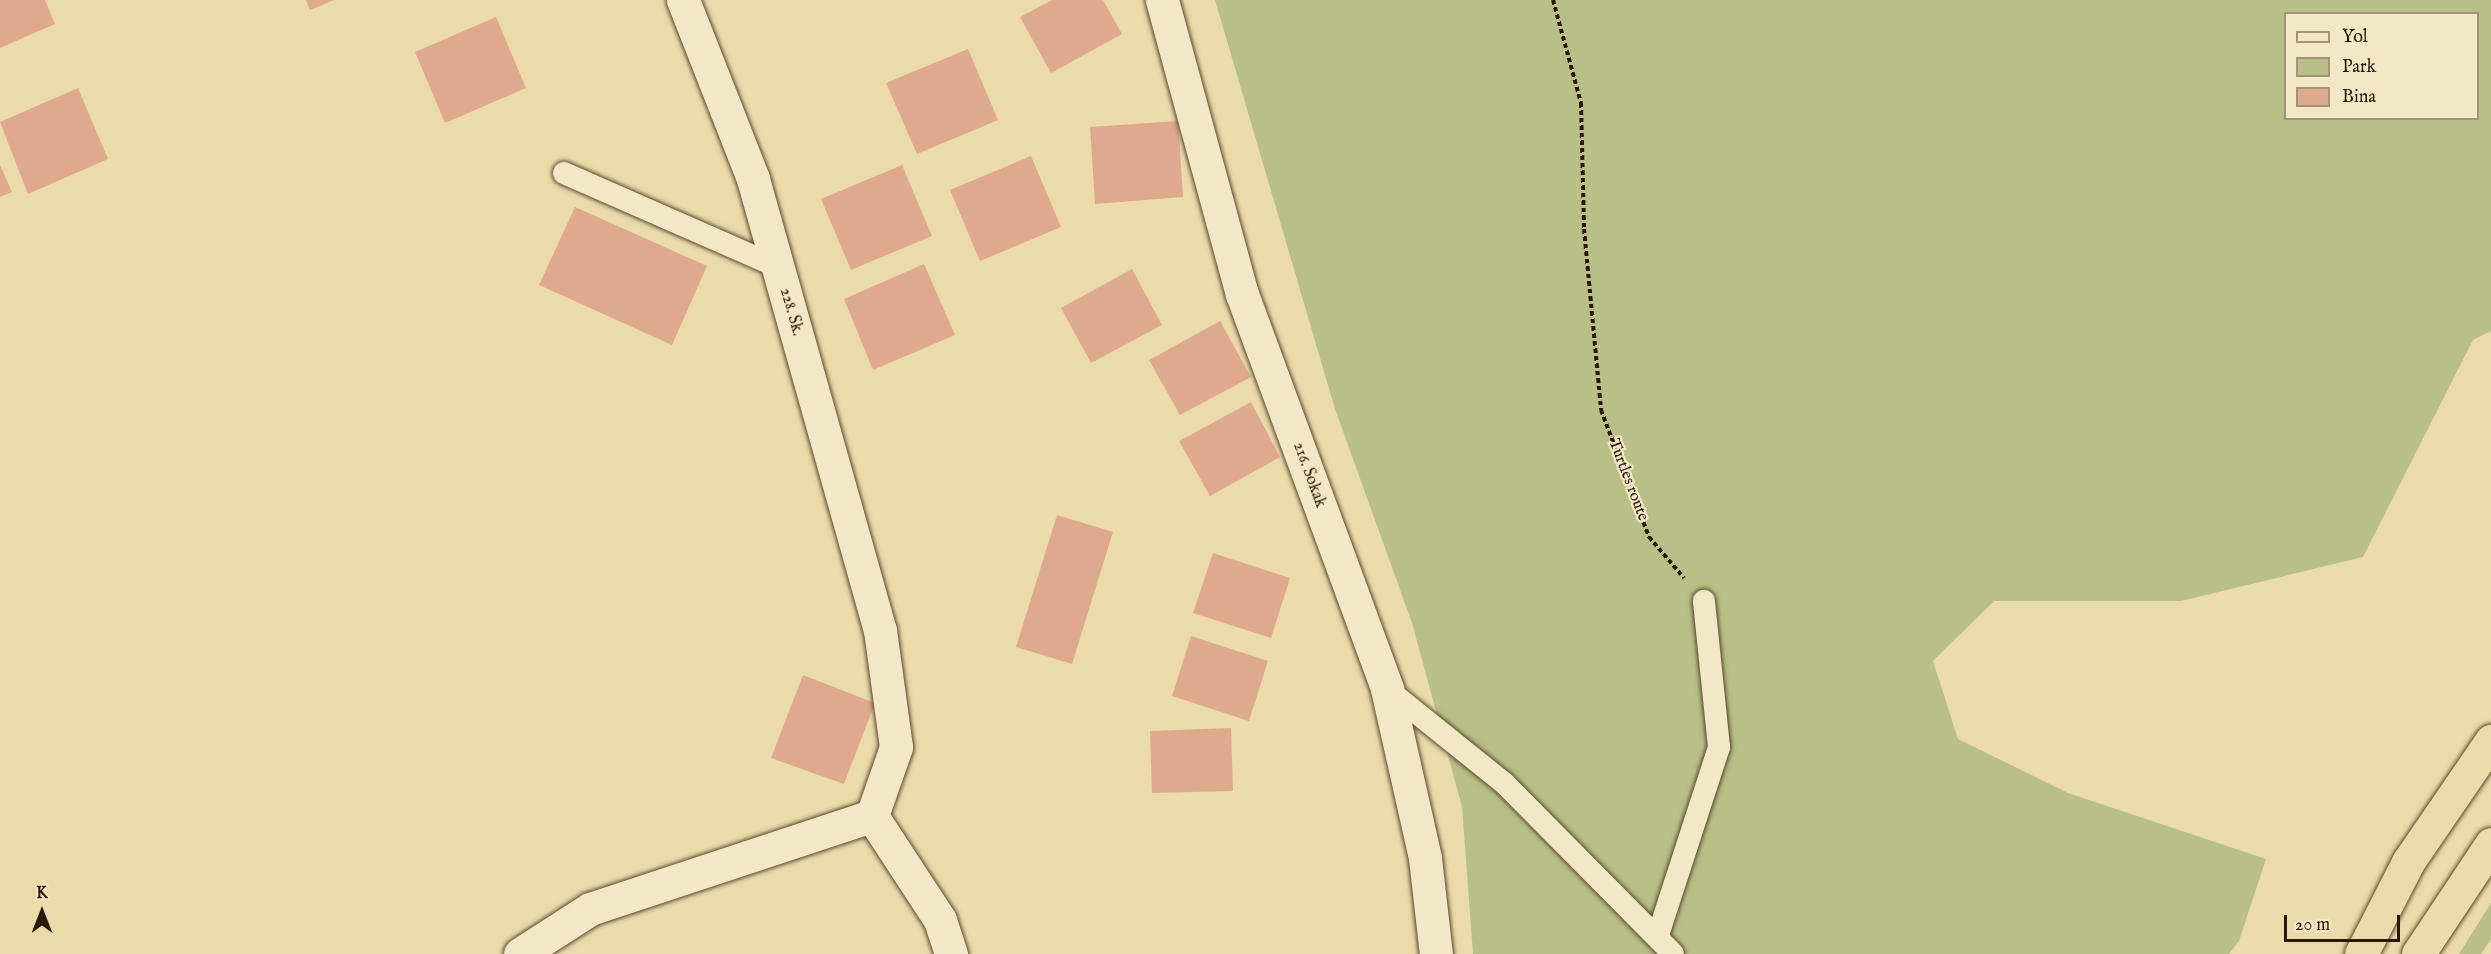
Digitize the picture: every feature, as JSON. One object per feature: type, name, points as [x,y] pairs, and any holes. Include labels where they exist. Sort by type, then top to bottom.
[{"type":"highway","points":[[2361,954],[2408,862],[2491,741]]},
{"type":"highway","points":[[2418,954],[2491,844]]},
{"type":"street","name":"228. Sk.","points":[[683,0],[753,179],[880,630],[896,747],[872,816]]},
{"type":"street","name":"216. Sokak","points":[[1162,0],[1242,294],[1387,689],[1425,858],[1436,954]]},
{"type":"street","points":[[520,954],[590,909],[872,816],[940,920],[951,954]]},
{"type":"lane","points":[[564,173],[778,267]]},
{"type":"lane","points":[[1658,935],[1719,747],[1704,601]]},
{"type":"lane","points":[[1387,689],[1504,783],[1658,935],[1673,954]]},
{"type":"path","name":"Turtles route","points":[[1553,0],[1581,102],[1584,229],[1601,410],[1649,537],[1704,601]]},
{"type":"green space","points":[[1215,0],[2491,0],[2491,331],[2473,340],[2363,557],[2181,601],[1994,601],[1933,661],[1958,739],[2068,793],[2266,859],[2239,941],[2229,954],[1473,954],[1462,807],[1412,623],[1335,409]]},
{"type":"green space","points":[[2491,903],[2491,939],[2481,954],[2459,954]]},
{"type":"building","points":[[0,0],[45,0],[55,24],[0,48]]},
{"type":"building","points":[[306,0],[334,0],[310,10]]},
{"type":"building","points":[[1052,0],[1103,0],[1122,34],[1051,73],[1020,17]]},
{"type":"building","points":[[496,17],[526,88],[445,123],[415,52]]},
{"type":"building","points":[[968,49],[998,120],[917,154],[886,83]]},
{"type":"building","points":[[78,88],[108,159],[28,194],[0,122]]},
{"type":"building","points":[[1178,121],[1183,197],[1095,204],[1090,127]]},
{"type":"building","points":[[1031,156],[1061,227],[980,261],[950,190]]},
{"type":"building","points":[[0,165],[12,192],[0,197]]},
{"type":"building","points":[[902,165],[932,236],[851,270],[821,199]]},
{"type":"building","points":[[575,207],[707,266],[672,345],[539,285]]},
{"type":"building","points":[[924,264],[955,335],[873,370],[844,299]]},
{"type":"building","points":[[1132,269],[1162,325],[1091,363],[1061,308]]},
{"type":"building","points":[[1220,321],[1251,377],[1180,415],[1149,360]]},
{"type":"building","points":[[1251,402],[1280,457],[1210,496],[1179,441]]},
{"type":"building","points":[[1057,515],[1113,532],[1072,664],[1016,647]]},
{"type":"building","points":[[1213,553],[1290,578],[1271,638],[1193,613]]},
{"type":"building","points":[[1191,636],[1268,661],[1249,721],[1172,696]]},
{"type":"building","points":[[803,675],[875,703],[844,784],[771,758]]},
{"type":"building","points":[[1231,728],[1233,791],[1152,793],[1150,731]]}]
